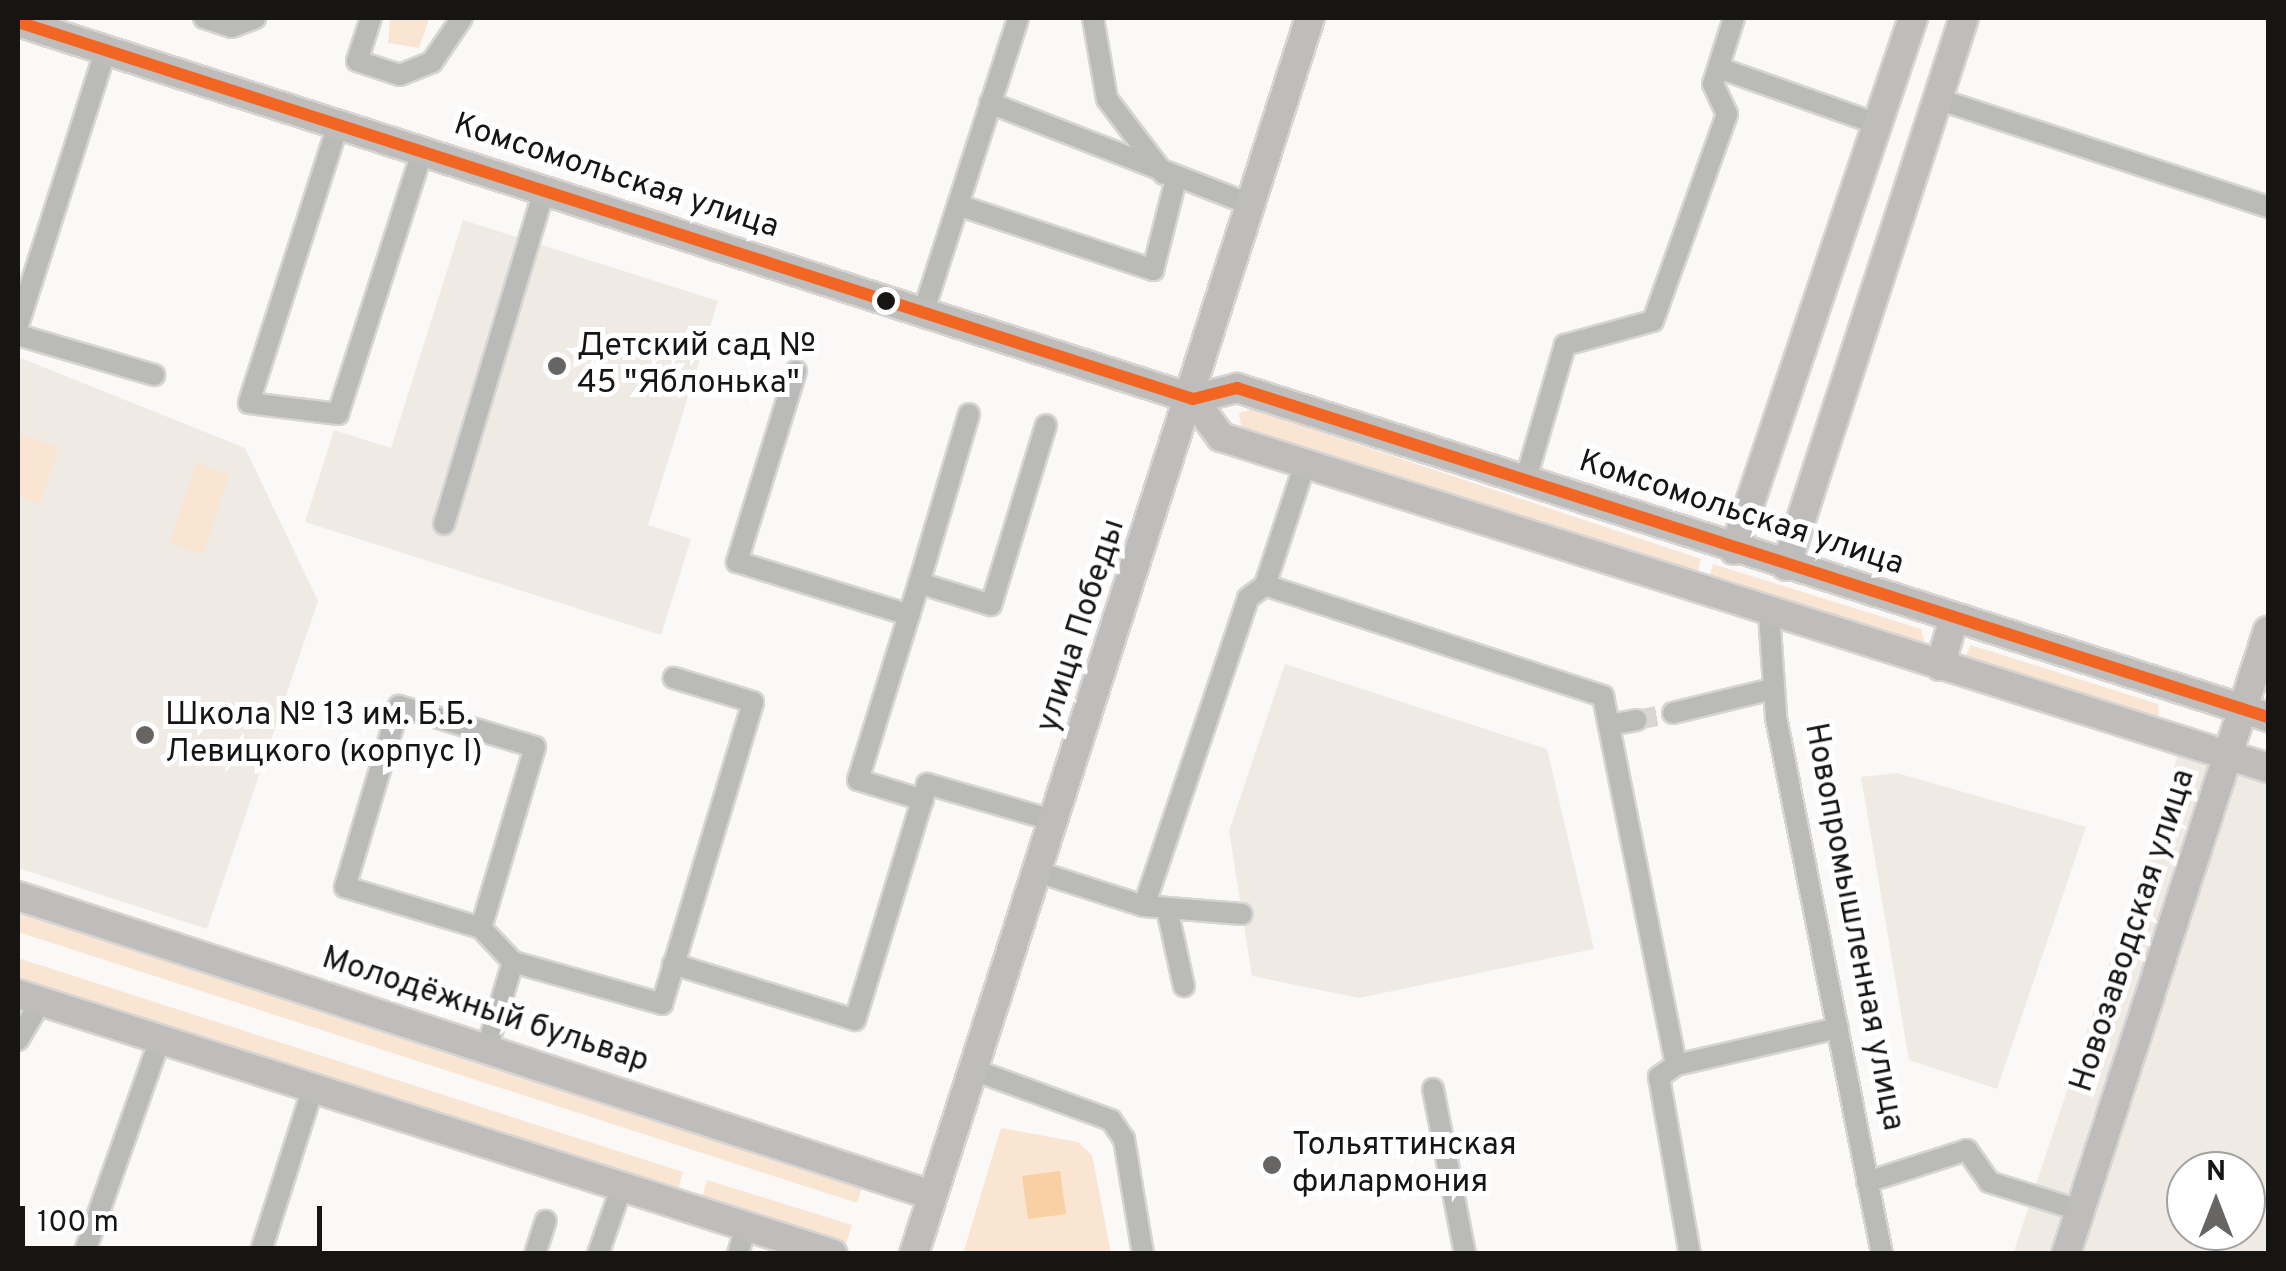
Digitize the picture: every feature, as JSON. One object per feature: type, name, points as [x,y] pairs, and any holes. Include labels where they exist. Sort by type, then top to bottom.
[{"type":"main road","name":"улица Победы","points":[[914,1254],[1192,399],[1310,18]]},
{"type":"main road","points":[[1734,550],[1913,18]]},
{"type":"main road","points":[[1786,566],[1964,18]]},
{"type":"main road","name":"Комсомольская улица","points":[[18,22],[1192,399],[1237,388],[1734,550],[2256,713]]},
{"type":"main road","points":[[1192,399],[1221,437],[2268,768]]},
{"type":"main road","points":[[1940,666],[1954,618]]},
{"type":"main road","name":"Новозаводская улица","points":[[2066,1254],[2228,755],[2256,713],[2268,631]]},
{"type":"main road","name":"Молодёжный бульвар","points":[[18,896],[931,1194]]},
{"type":"main road","points":[[30,998],[833,1254]]},
{"type":"street","points":[[204,18],[232,28],[255,18]]},
{"type":"street","points":[[371,18],[357,61],[400,75],[432,62],[462,18]]},
{"type":"street","points":[[924,313],[1018,18]]},
{"type":"street","points":[[958,205],[1154,270],[1170,177],[1107,99],[1093,18]]},
{"type":"street","points":[[1525,482],[1565,345],[1653,321],[1726,114],[1713,84],[1734,18]]},
{"type":"street","points":[[18,325],[106,50]]},
{"type":"street","points":[[1718,68],[1877,124]]},
{"type":"street","points":[[1938,99],[2268,207]]},
{"type":"street","points":[[990,103],[1170,177],[1252,205]]},
{"type":"street","points":[[338,125],[249,403],[338,414],[422,152]]},
{"type":"street","points":[[444,524],[544,191]]},
{"type":"street","points":[[18,335],[154,375]]},
{"type":"street","points":[[796,371],[737,562],[909,615]]},
{"type":"street","points":[[922,800],[858,780],[969,414]]},
{"type":"street","points":[[919,583],[991,606],[1046,425]]},
{"type":"street","points":[[1144,906],[1248,598],[1265,585],[1305,464]]},
{"type":"street","points":[[1265,585],[1603,696],[1676,1065]]},
{"type":"street","name":"Новопромышленная улица","points":[[1768,613],[1772,689],[1882,1254]]},
{"type":"street","points":[[481,928],[535,747],[399,706],[345,887],[481,928],[513,962],[662,1004],[753,702],[674,678]]},
{"type":"street","points":[[1673,713],[1772,689]]},
{"type":"street","points":[[1608,725],[1636,720]]},
{"type":"street","points":[[673,964],[855,1020],[928,784],[1055,822]]},
{"type":"street","points":[[1038,872],[1144,906],[1242,914]]},
{"type":"street","points":[[1168,909],[1184,986]]},
{"type":"street","points":[[488,1048],[513,962]]},
{"type":"street","points":[[18,1040],[30,998]]},
{"type":"street","points":[[1690,1254],[1658,1076],[1676,1065],[1838,1028]]},
{"type":"street","points":[[84,1254],[160,1039]]},
{"type":"street","points":[[974,1070],[1111,1120],[1124,1139],[1143,1254]]},
{"type":"street","points":[[260,1254],[314,1088]]},
{"type":"street","points":[[1434,1089],[1465,1254]]},
{"type":"street","points":[[1867,1182],[1966,1150],[1989,1182],[2079,1210]]},
{"type":"street","points":[[598,1254],[617,1200]]},
{"type":"street","points":[[535,1254],[546,1221]]},
{"type":"street","points":[[738,1254],[746,1226]]},
{"type":"shaded area","points":[[390,18],[429,19],[419,48],[388,43]]},
{"type":"shaded area","name":"Детский сад № 45 \"Яблонька\"","points":[[463,220],[718,301],[648,525],[691,539],[661,635],[305,522],[334,430],[391,448]]},
{"type":"shaded area","name":"Школа № 13 им. Б.Б. Левицкого (корпус I)","points":[[18,357],[245,448],[318,601],[207,929],[18,868]]},
{"type":"shaded area","points":[[1252,409],[1701,559],[1696,579],[1242,431],[1239,413]]},
{"type":"shaded area","points":[[18,433],[59,447],[40,504],[18,496]]},
{"type":"shaded area","points":[[196,463],[229,474],[203,554],[170,543]]},
{"type":"shaded area","points":[[1713,564],[1921,629],[1924,641],[1919,646],[1708,582]]},
{"type":"shaded area","points":[[1971,645],[2158,704],[2159,717],[1964,659]]},
{"type":"shaded area","points":[[1285,664],[1547,749],[1594,949],[1359,998],[1252,976],[1229,831]]},
{"type":"shaded area","points":[[2178,755],[2268,784],[2268,1253],[2013,1254]]},
{"type":"shaded area","points":[[1897,773],[2086,827],[1997,1089],[1909,1060],[1861,777]]},
{"type":"shaded area","points":[[18,912],[863,1185],[857,1203],[18,932]]},
{"type":"shaded area","points":[[18,958],[683,1172],[677,1192],[18,979]]},
{"type":"shaded area","points":[[1001,1128],[1078,1142],[1092,1155],[1111,1253],[963,1254]]},
{"type":"shaded area","points":[[1060,1171],[1066,1214],[1028,1219],[1022,1176]]},
{"type":"shaded area","points":[[707,1180],[852,1225],[846,1244],[702,1198]]},
{"type":"tunnel","points":[[1637,720],[1673,713]]},
{"type":"transit line","points":[[18,22],[1193,399],[1237,388],[2268,717]]},
{"type":"place","name":"Детский сад № 45 \"Яблонька\"","points":[[557,366]]},
{"type":"place","name":"Школа № 13 им. Б.Б. Левицкого (корпус I)","points":[[145,735]]},
{"type":"place","name":"Тольяттинская филармония","points":[[1272,1165]]}]
